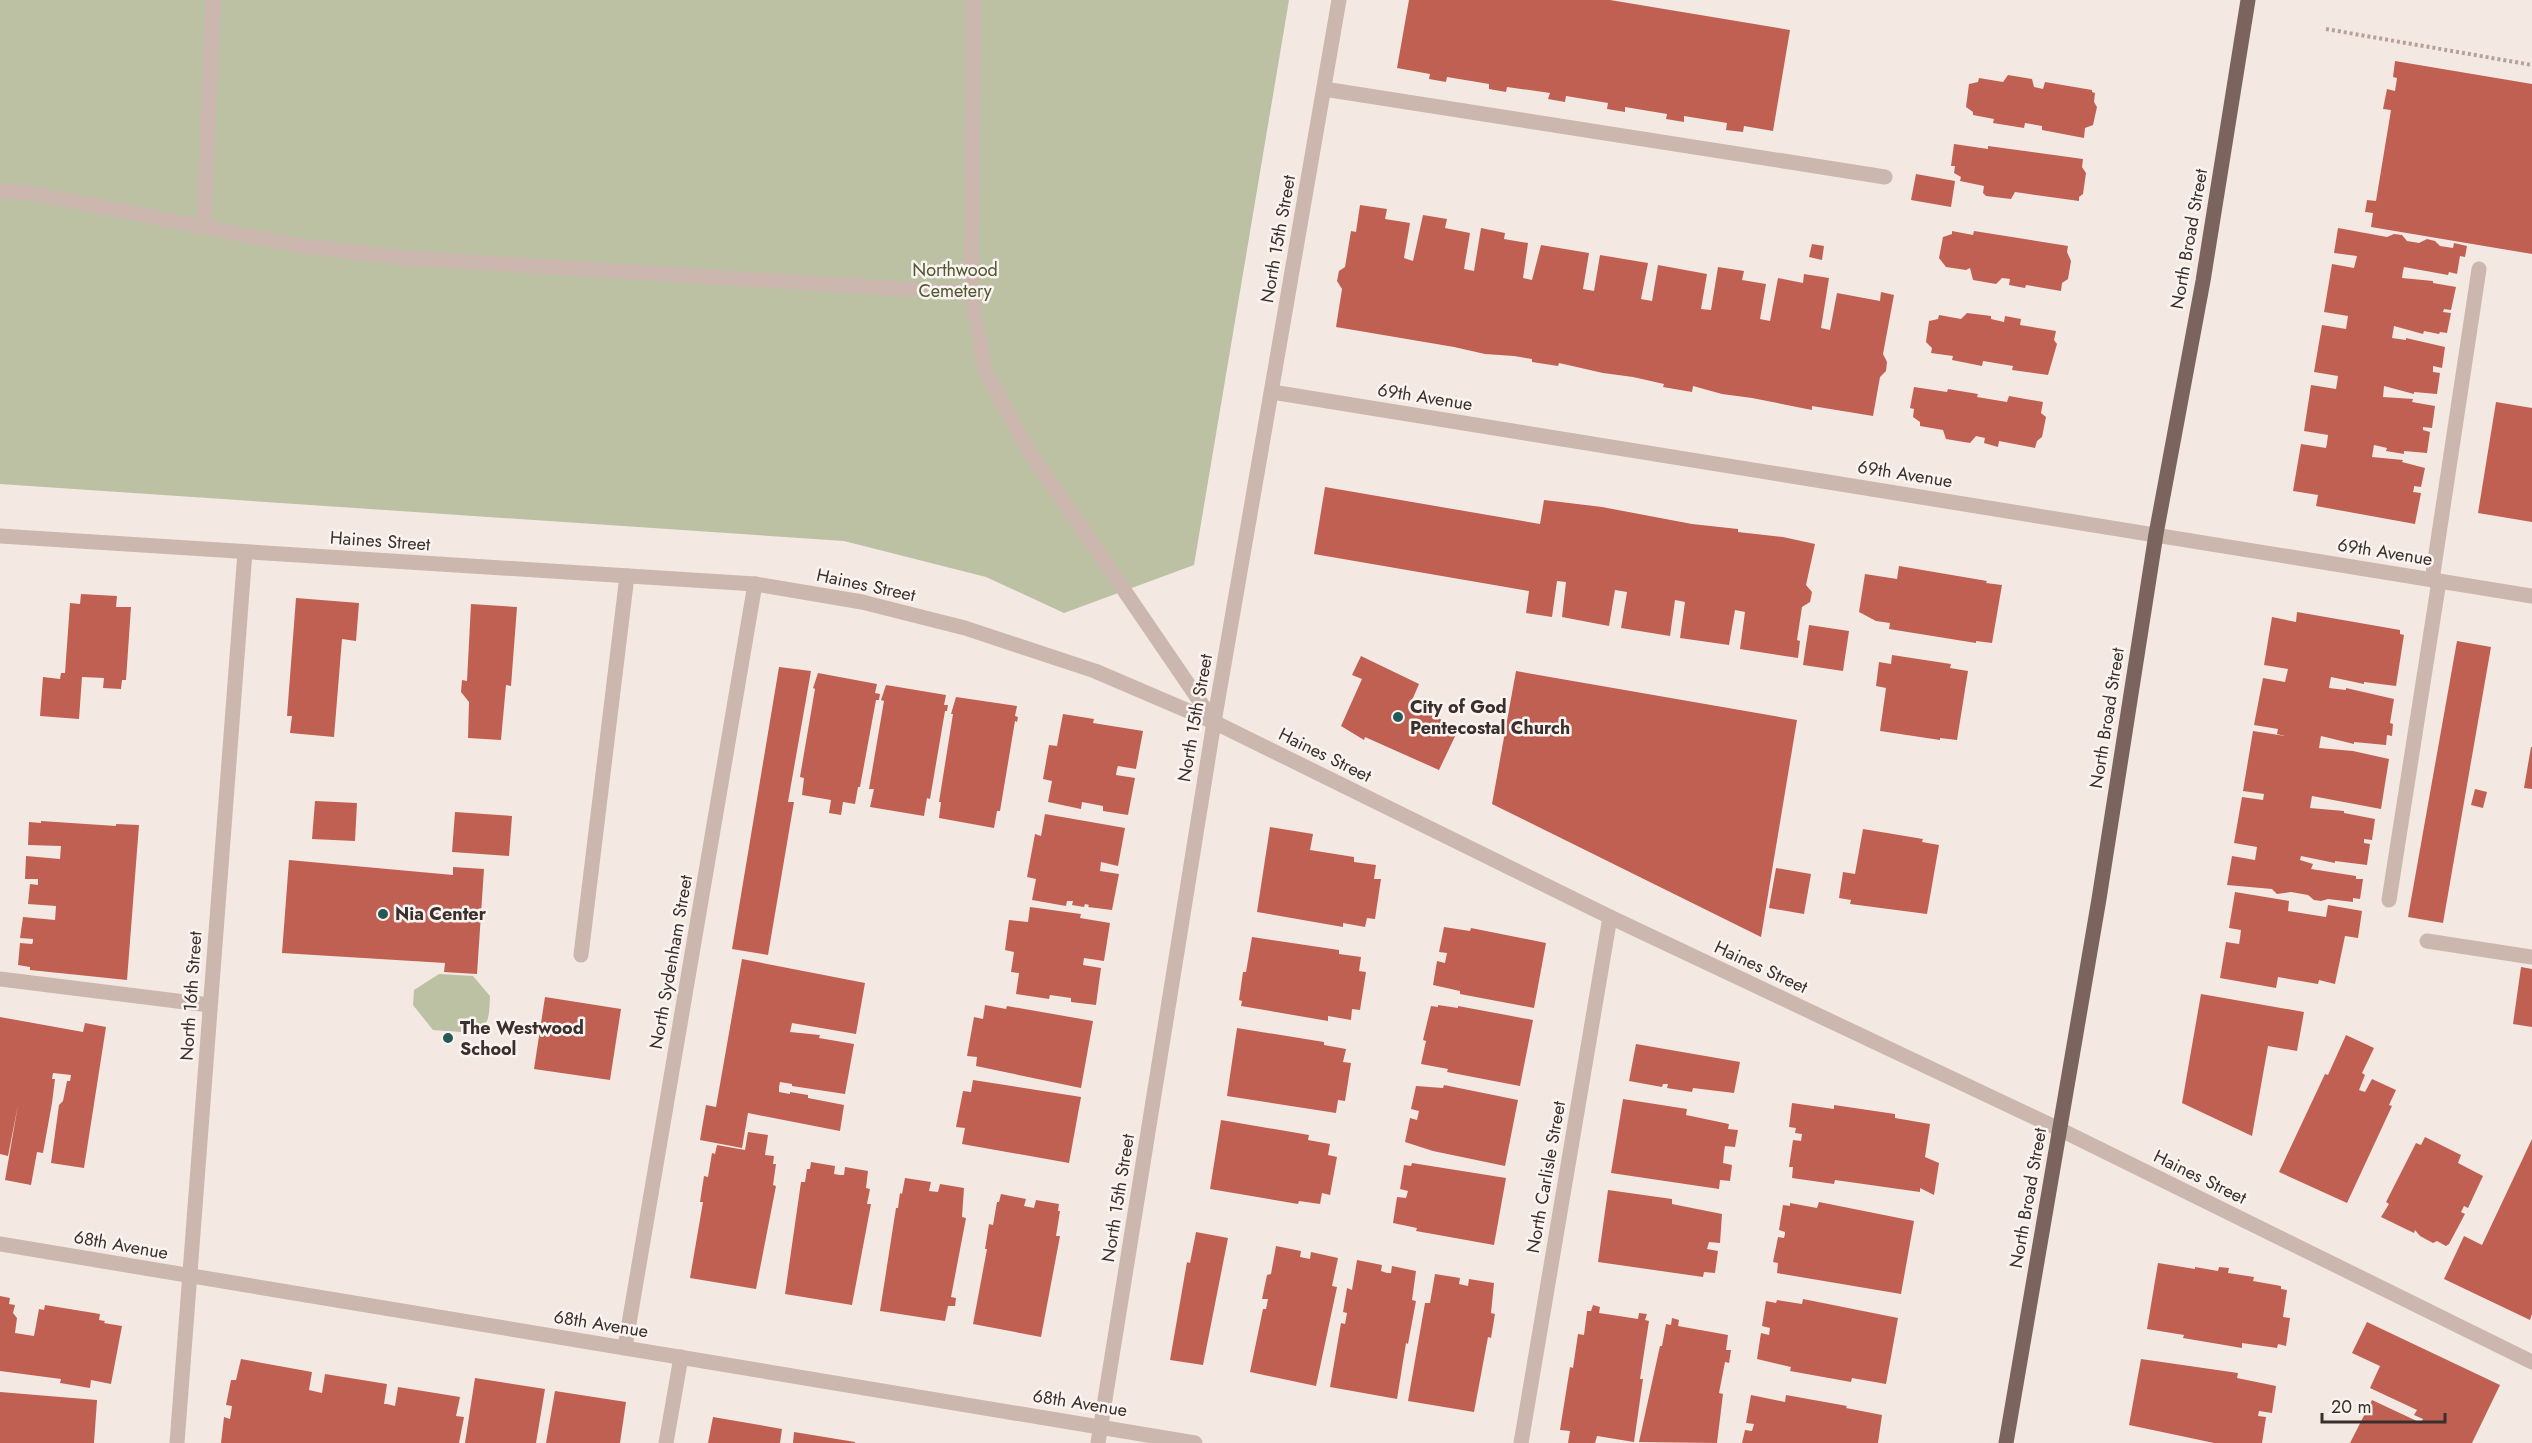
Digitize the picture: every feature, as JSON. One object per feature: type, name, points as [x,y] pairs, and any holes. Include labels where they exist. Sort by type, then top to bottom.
[{"type":"main road","name":"North Broad Street","points":[[2006,1443],[2102,876],[2156,534],[2203,281],[2248,0]]},
{"type":"street","points":[[204,226],[213,0]]},
{"type":"street","points":[[974,0],[971,293],[985,370],[1027,447],[1214,722]]},
{"type":"street","name":"North 15th Street","points":[[1098,1443],[1214,722],[1339,0]]},
{"type":"street","points":[[1323,89],[1885,177]]},
{"type":"street","points":[[0,191],[30,193],[296,245],[405,258],[971,293]]},
{"type":"street","points":[[2389,900],[2479,269]]},
{"type":"street","name":"69th Avenue","points":[[1272,392],[2532,596]]},
{"type":"street","name":"Haines Street","points":[[0,536],[755,584],[862,602],[965,628],[1095,671],[1214,722],[1610,917],[2059,1129],[2532,1362]]},
{"type":"street","name":"North 16th Street","points":[[177,1443],[245,552]]},
{"type":"street","points":[[581,955],[627,576]]},
{"type":"street","name":"North Sydenham Street","points":[[625,1347],[755,584]]},
{"type":"street","name":"North Carlisle Street","points":[[1521,1443],[1610,917]]},
{"type":"street","points":[[2427,941],[2532,957]]},
{"type":"street","points":[[0,979],[209,1005]]},
{"type":"street","name":"68th Avenue","points":[[0,1244],[1195,1443]]},
{"type":"street","points":[[666,1443],[681,1357]]},
{"type":"path","points":[[2326,29],[2532,65]]},
{"type":"green space","name":"Northwood Cemetery","points":[[0,0],[1289,0],[1194,565],[1064,613],[986,577],[844,541],[0,484]]},
{"type":"green space","points":[[439,974],[473,976],[490,996],[487,1022],[480,1030],[475,1033],[433,1030],[413,1005],[414,990]]},
{"type":"building","points":[[1409,0],[1610,0],[1790,30],[1773,131],[1744,126],[1743,132],[1726,130],[1727,123],[1684,116],[1684,122],[1666,119],[1667,114],[1625,107],[1625,112],[1607,109],[1608,103],[1566,96],[1565,102],[1548,99],[1550,93],[1507,87],[1506,92],[1489,89],[1489,84],[1447,77],[1446,82],[1429,79],[1430,74],[1397,68]]},
{"type":"building","points":[[2395,61],[2532,84],[2532,254],[2371,227],[2373,213],[2365,212],[2367,200],[2376,201],[2391,110],[2383,109],[2387,89],[2395,91],[2397,78],[2393,77]]},
{"type":"building","points":[[2008,75],[2032,79],[2034,87],[2043,89],[2045,82],[2092,90],[2095,93],[2094,102],[2097,107],[2093,125],[2085,128],[2084,138],[2042,130],[2042,126],[2025,123],[2024,128],[1993,123],[1994,119],[1973,115],[1973,112],[1966,107],[1969,84],[1978,82],[1979,78],[2003,82]]},
{"type":"building","points":[[1954,144],[1988,149],[1988,146],[2083,159],[2082,167],[2086,173],[2083,194],[2079,197],[2079,201],[2015,192],[2011,199],[1986,196],[1983,193],[1984,186],[1960,181],[1961,177],[1954,173],[1955,166],[1951,166]]},
{"type":"building","points":[[1916,174],[1955,181],[1951,207],[1911,200]]},
{"type":"building","points":[[1360,205],[1387,209],[1385,219],[1410,223],[1404,258],[1413,261],[1423,215],[1447,219],[1445,228],[1470,233],[1464,269],[1474,271],[1481,228],[1505,233],[1504,239],[1528,243],[1523,278],[1532,280],[1541,245],[1589,253],[1583,289],[1594,291],[1600,255],[1648,263],[1641,299],[1652,301],[1658,265],[1707,274],[1701,309],[1711,310],[1718,267],[1744,271],[1742,280],[1766,284],[1760,319],[1770,321],[1778,278],[1803,283],[1804,274],[1829,278],[1821,328],[1830,330],[1837,293],[1880,301],[1881,292],[1894,295],[1883,354],[1887,362],[1886,371],[1880,377],[1873,416],[1812,406],[1812,410],[1722,394],[1693,386],[1692,392],[1663,387],[1664,384],[1633,377],[1559,363],[1558,366],[1532,362],[1532,359],[1485,354],[1336,327],[1342,289],[1337,281],[1339,271],[1345,267],[1351,231],[1356,232]]},
{"type":"building","points":[[2338,228],[2387,237],[2394,234],[2402,235],[2407,241],[2419,243],[2427,239],[2435,241],[2440,246],[2453,248],[2454,243],[2467,246],[2465,257],[2460,256],[2457,274],[2449,272],[2448,275],[2404,267],[2403,271],[2402,278],[2433,281],[2433,283],[2456,287],[2451,310],[2444,309],[2443,312],[2451,313],[2447,333],[2424,331],[2423,334],[2394,326],[2392,338],[2406,340],[2406,338],[2445,347],[2442,368],[2433,366],[2433,372],[2440,373],[2437,394],[2414,392],[2414,394],[2384,386],[2383,397],[2413,399],[2412,402],[2435,406],[2432,428],[2423,427],[2423,430],[2430,432],[2427,453],[2404,451],[2404,454],[2386,451],[2387,448],[2374,445],[2372,457],[2403,460],[2402,462],[2425,468],[2421,487],[2414,486],[2413,492],[2421,493],[2415,524],[2316,506],[2318,495],[2293,491],[2301,444],[2326,448],[2327,443],[2328,435],[2304,431],[2311,385],[2336,389],[2338,376],[2314,372],[2322,325],[2346,329],[2348,316],[2324,312],[2332,264],[2354,268],[2357,256],[2334,253]]},
{"type":"building","points":[[1952,231],[1973,235],[1974,231],[2068,246],[2067,252],[2071,261],[2068,279],[2062,283],[2061,291],[2026,285],[2025,288],[2009,285],[2010,279],[2002,278],[1996,284],[1973,280],[1970,268],[1966,270],[1946,267],[1939,258],[1943,237],[1952,234]]},
{"type":"building","points":[[1812,244],[1824,246],[1822,260],[1809,257]]},
{"type":"building","points":[[1967,313],[1991,316],[1991,319],[2004,322],[2005,316],[2021,319],[2020,325],[2056,331],[2054,340],[2057,344],[2048,375],[2012,370],[2013,366],[1983,361],[1982,366],[1952,360],[1953,356],[1931,353],[1932,348],[1926,342],[1929,321],[1938,319],[1939,315],[1961,319]]},
{"type":"building","points":[[1914,387],[1947,392],[1948,389],[2007,402],[2009,396],[2043,402],[2041,413],[2046,417],[2042,437],[2037,441],[2035,448],[1999,441],[1998,447],[1984,443],[1985,438],[1976,436],[1970,443],[1946,439],[1943,430],[1920,426],[1920,422],[1913,417],[1914,409],[1910,408]]},
{"type":"building","points":[[2496,402],[2532,408],[2532,522],[2478,513]]},
{"type":"building","points":[[1325,487],[1540,524],[1544,500],[1602,507],[1692,524],[1738,529],[1738,532],[1783,537],[1815,544],[1806,585],[1812,592],[1810,602],[1802,607],[1797,640],[1800,641],[1798,658],[1740,649],[1745,612],[1735,610],[1729,645],[1680,638],[1685,602],[1675,600],[1670,636],[1621,628],[1627,592],[1615,590],[1609,626],[1562,617],[1566,582],[1557,581],[1552,617],[1526,613],[1529,591],[1314,554]]},
{"type":"building","points":[[1899,566],[2002,585],[1992,643],[1976,641],[1976,643],[1889,629],[1890,623],[1876,621],[1859,612],[1865,574],[1897,579]]},
{"type":"building","points":[[81,594],[117,596],[116,607],[131,607],[126,680],[122,680],[121,689],[103,688],[104,678],[82,677],[79,719],[40,716],[43,677],[60,679],[61,673],[65,673],[70,603],[80,604]]},
{"type":"building","points":[[296,598],[359,603],[356,641],[342,639],[334,737],[290,733],[292,716],[287,716]]},
{"type":"building","points":[[471,604],[517,607],[511,686],[506,685],[501,740],[468,738],[469,702],[461,692],[462,680],[467,681]]},
{"type":"building","points":[[2297,612],[2400,630],[2400,634],[2404,635],[2396,686],[2364,682],[2364,684],[2331,677],[2330,682],[2329,688],[2346,690],[2346,688],[2394,699],[2390,723],[2393,724],[2392,736],[2387,735],[2386,745],[2354,742],[2354,744],[2321,736],[2319,748],[2353,751],[2389,759],[2381,809],[2312,796],[2310,808],[2344,811],[2344,813],[2375,819],[2372,840],[2364,839],[2364,843],[2370,844],[2367,865],[2335,861],[2335,863],[2301,856],[2300,860],[2313,864],[2311,869],[2363,879],[2360,899],[2353,898],[2353,902],[2328,899],[2321,901],[2314,900],[2308,895],[2291,892],[2277,894],[2272,889],[2227,885],[2232,856],[2255,860],[2257,847],[2234,843],[2242,797],[2263,800],[2264,794],[2243,791],[2253,731],[2285,736],[2277,734],[2278,729],[2254,725],[2263,678],[2285,682],[2288,669],[2264,665],[2272,617],[2296,622]]},
{"type":"building","points":[[1809,625],[1849,631],[1843,671],[1803,665]]},
{"type":"building","points":[[2457,641],[2491,647],[2443,923],[2408,917]]},
{"type":"building","points":[[1892,655],[1951,664],[1950,668],[1968,671],[1957,740],[1940,738],[1940,740],[1880,731],[1886,688],[1876,686],[1879,662],[1891,664]]},
{"type":"building","points":[[1361,656],[1419,684],[1410,705],[1459,728],[1439,770],[1365,737],[1364,740],[1341,726],[1362,679],[1352,675]]},
{"type":"building","points":[[779,667],[811,671],[788,802],[794,802],[768,955],[732,949]]},
{"type":"building","points":[[1516,671],[1797,720],[1761,937],[1492,804]]},
{"type":"building","points":[[818,673],[877,684],[875,693],[880,694],[879,700],[876,700],[855,804],[843,802],[841,815],[829,813],[831,800],[802,795],[804,778],[800,777],[815,689],[813,688]]},
{"type":"building","points":[[886,685],[946,695],[944,705],[948,705],[947,711],[945,711],[930,799],[927,798],[924,816],[870,807],[874,789],[869,789],[884,701],[881,700]]},
{"type":"building","points":[[956,697],[1017,706],[1015,716],[1018,717],[1017,722],[1015,721],[1000,811],[997,811],[994,828],[939,818],[941,802],[939,802],[953,714],[951,714]]},
{"type":"building","points":[[1063,714],[1094,719],[1093,723],[1143,731],[1136,769],[1118,766],[1117,769],[1116,775],[1135,778],[1128,815],[1103,811],[1103,806],[1082,802],[1081,809],[1048,802],[1052,781],[1043,779],[1049,745],[1057,746]]},
{"type":"building","points":[[2532,747],[2532,789],[2524,788]]},
{"type":"building","points":[[2475,789],[2487,792],[2483,808],[2471,805]]},
{"type":"building","points":[[315,801],[357,803],[355,841],[312,839]]},
{"type":"building","points":[[455,812],[512,816],[509,856],[452,852]]},
{"type":"building","points":[[1045,814],[1125,828],[1118,866],[1101,862],[1100,871],[1119,874],[1112,910],[1088,907],[1089,905],[1085,904],[1084,907],[1072,905],[1073,901],[1067,901],[1066,906],[1032,900],[1036,879],[1027,877],[1035,834],[1041,836]]},
{"type":"building","points":[[41,821],[116,826],[116,824],[139,825],[127,980],[30,970],[30,967],[18,965],[20,943],[32,944],[33,942],[33,939],[20,938],[23,917],[55,920],[56,906],[28,904],[30,884],[38,885],[38,879],[25,879],[26,856],[60,859],[61,846],[28,845],[29,822],[41,823]]},
{"type":"building","points":[[1270,827],[1313,834],[1310,850],[1354,857],[1354,862],[1376,865],[1374,879],[1381,879],[1375,919],[1367,918],[1365,927],[1343,923],[1343,927],[1257,912]]},
{"type":"building","points":[[1863,829],[1923,839],[1922,842],[1939,845],[1927,914],[1850,904],[1851,900],[1839,898],[1843,872],[1855,874]]},
{"type":"building","name":"Nia Center","points":[[289,860],[453,875],[453,867],[484,869],[477,974],[444,972],[445,963],[282,953]]},
{"type":"building","points":[[1776,868],[1811,874],[1804,914],[1769,908]]},
{"type":"building","points":[[2235,892],[2289,901],[2288,911],[2326,917],[2328,905],[2362,911],[2358,938],[2345,936],[2335,984],[2319,980],[2318,984],[2278,977],[2276,988],[2220,978],[2226,942],[2239,944],[2241,930],[2229,928]]},
{"type":"building","points":[[1030,907],[1081,914],[1080,918],[1110,923],[1104,961],[1084,958],[1083,965],[1101,968],[1096,1005],[1071,1002],[1071,998],[1050,995],[1049,999],[1016,994],[1019,973],[1011,972],[1014,952],[1005,950],[1009,920],[1028,922]]},
{"type":"building","points":[[1444,927],[1470,931],[1471,928],[1546,943],[1534,1008],[1460,994],[1460,991],[1433,985],[1437,961],[1445,963],[1447,953],[1439,952]]},
{"type":"building","points":[[1252,937],[1339,950],[1339,954],[1361,957],[1359,971],[1366,972],[1360,1010],[1352,1009],[1351,1020],[1328,1016],[1328,1021],[1241,1006],[1242,1001],[1239,1000],[1243,972],[1246,972]]},
{"type":"building","points":[[742,959],[865,983],[856,1034],[792,1023],[790,1032],[820,1035],[819,1038],[854,1044],[845,1094],[780,1082],[779,1087],[779,1092],[808,1095],[808,1098],[844,1105],[840,1131],[748,1113],[742,1148],[700,1140],[706,1105],[716,1107]]},
{"type":"building","points":[[2521,967],[2532,969],[2532,1027],[2513,1024]]},
{"type":"building","points":[[2201,994],[2304,1012],[2297,1051],[2268,1046],[2252,1136],[2182,1103]]},
{"type":"building","points":[[545,997],[621,1009],[610,1080],[534,1069]]},
{"type":"building","points":[[985,1005],[1006,1009],[1007,1006],[1093,1021],[1081,1088],[976,1066],[977,1057],[967,1056],[974,1017],[983,1019]]},
{"type":"building","points":[[1438,1005],[1458,1008],[1458,1006],[1533,1020],[1520,1086],[1447,1072],[1448,1069],[1421,1064],[1426,1041],[1423,1040],[1431,1006],[1438,1007]]},
{"type":"building","points":[[0,1017],[83,1032],[85,1023],[106,1027],[84,1168],[51,1163],[59,1105],[63,1101],[67,1081],[70,1081],[71,1075],[53,1073],[52,1079],[55,1079],[52,1103],[43,1153],[37,1152],[31,1185],[5,1180],[18,1105],[8,1156],[0,1154]]},
{"type":"building","points":[[1237,1028],[1324,1042],[1324,1045],[1346,1049],[1343,1062],[1351,1063],[1345,1101],[1338,1100],[1336,1113],[1227,1096]]},
{"type":"building","points":[[2346,1035],[2374,1048],[2362,1073],[2365,1075],[2359,1090],[2365,1092],[2372,1079],[2396,1090],[2389,1105],[2392,1106],[2347,1203],[2279,1172]]},
{"type":"building","points":[[1636,1044],[1740,1062],[1734,1093],[1693,1088],[1692,1092],[1667,1088],[1668,1084],[1663,1084],[1662,1087],[1629,1081]]},
{"type":"building","points":[[973,1080],[1081,1097],[1069,1163],[962,1144],[965,1128],[956,1127],[963,1091],[971,1092]]},
{"type":"building","points":[[1444,1085],[1518,1100],[1505,1166],[1433,1151],[1405,1142],[1410,1118],[1417,1120],[1419,1111],[1411,1109],[1416,1086],[1443,1088]]},
{"type":"building","points":[[1623,1099],[1687,1109],[1686,1115],[1729,1124],[1728,1129],[1738,1130],[1735,1147],[1725,1146],[1724,1152],[1723,1163],[1732,1165],[1730,1181],[1720,1180],[1719,1189],[1611,1173]]},
{"type":"building","points":[[1792,1103],[1834,1109],[1834,1105],[1895,1114],[1895,1118],[1930,1124],[1925,1157],[1939,1163],[1934,1195],[1920,1188],[1920,1192],[1835,1180],[1834,1184],[1792,1178],[1793,1167],[1789,1167],[1793,1140],[1801,1141],[1802,1134],[1795,1133],[1796,1128],[1789,1127]]},
{"type":"building","points":[[1221,1120],[1309,1135],[1308,1140],[1330,1144],[1328,1155],[1337,1157],[1330,1195],[1322,1193],[1320,1204],[1299,1201],[1298,1204],[1210,1189]]},
{"type":"building","points":[[748,1132],[768,1135],[765,1155],[774,1156],[773,1164],[776,1164],[773,1185],[776,1186],[756,1289],[690,1278],[703,1202],[700,1202],[704,1176],[708,1177],[712,1153],[715,1154],[717,1145],[745,1150]]},
{"type":"building","points":[[2425,1137],[2461,1155],[2458,1163],[2483,1176],[2468,1208],[2464,1206],[2461,1212],[2465,1214],[2446,1246],[2437,1241],[2433,1243],[2420,1236],[2415,1230],[2414,1233],[2381,1217],[2389,1204],[2386,1202],[2416,1143],[2421,1145]]},
{"type":"building","points":[[2532,1139],[2532,1314],[2530,1320],[2444,1279],[2464,1236],[2482,1245]]},
{"type":"building","points":[[811,1162],[835,1166],[834,1174],[840,1175],[844,1175],[845,1167],[868,1171],[866,1188],[870,1189],[867,1204],[871,1204],[852,1305],[785,1294],[801,1182],[805,1182],[807,1169],[810,1169]]},
{"type":"building","points":[[1412,1163],[1506,1178],[1494,1245],[1416,1231],[1417,1228],[1393,1223],[1397,1197],[1406,1198],[1408,1191],[1400,1189],[1404,1165],[1411,1166]]},
{"type":"building","points":[[905,1178],[931,1182],[929,1191],[938,1192],[940,1184],[964,1188],[962,1217],[966,1218],[951,1297],[956,1298],[955,1306],[948,1306],[945,1321],[880,1311],[896,1208],[898,1208]]},
{"type":"building","points":[[1608,1190],[1672,1199],[1672,1204],[1722,1214],[1720,1243],[1709,1242],[1707,1249],[1718,1251],[1715,1273],[1704,1272],[1703,1277],[1598,1262]]},
{"type":"building","points":[[1001,1194],[1026,1199],[1024,1206],[1034,1208],[1036,1200],[1059,1204],[1056,1236],[1060,1236],[1041,1337],[973,1324],[987,1249],[985,1249],[989,1224],[993,1225],[997,1202]]},
{"type":"building","points":[[1819,1202],[1914,1221],[1901,1294],[1777,1273],[1778,1263],[1773,1262],[1778,1237],[1784,1238],[1785,1234],[1779,1230],[1783,1205],[1790,1206],[1790,1203],[1817,1208]]},
{"type":"building","points":[[1196,1232],[1228,1238],[1203,1365],[1170,1360],[1187,1262],[1190,1263]]},
{"type":"building","points":[[1276,1246],[1301,1251],[1300,1257],[1310,1259],[1311,1252],[1338,1258],[1332,1286],[1337,1287],[1316,1386],[1250,1372],[1263,1309],[1266,1309],[1268,1299],[1262,1299],[1267,1275],[1271,1274]]},
{"type":"building","points":[[1357,1260],[1382,1265],[1381,1271],[1387,1273],[1391,1273],[1392,1266],[1416,1271],[1412,1300],[1416,1301],[1408,1344],[1406,1343],[1397,1399],[1330,1387],[1341,1323],[1345,1324],[1347,1313],[1343,1312],[1347,1288],[1352,1290]]},
{"type":"building","points":[[2158,1263],[2218,1271],[2219,1267],[2229,1268],[2228,1273],[2254,1277],[2253,1281],[2281,1286],[2281,1289],[2287,1290],[2283,1317],[2290,1318],[2286,1346],[2278,1344],[2277,1348],[2242,1343],[2242,1348],[2147,1329]]},
{"type":"building","points":[[1435,1274],[1460,1278],[1459,1284],[1468,1286],[1469,1279],[1494,1283],[1491,1313],[1495,1314],[1491,1338],[1488,1337],[1474,1412],[1408,1401],[1425,1303],[1430,1303]]},
{"type":"building","points":[[0,1296],[10,1298],[9,1304],[15,1305],[13,1313],[17,1318],[15,1333],[34,1336],[39,1309],[44,1310],[45,1305],[100,1314],[99,1320],[105,1321],[104,1323],[122,1326],[111,1384],[91,1380],[90,1388],[60,1383],[61,1379],[0,1371]]},
{"type":"building","points":[[1803,1299],[1898,1318],[1886,1384],[1852,1378],[1851,1382],[1790,1371],[1791,1367],[1757,1359],[1761,1333],[1769,1335],[1770,1328],[1762,1326],[1766,1301],[1776,1303],[1777,1300],[1802,1304]]},
{"type":"building","points":[[1593,1305],[1600,1307],[1599,1313],[1638,1319],[1639,1313],[1647,1314],[1645,1320],[1649,1321],[1634,1442],[1597,1436],[1595,1443],[1568,1443],[1570,1431],[1560,1430],[1578,1334],[1584,1335],[1587,1311],[1591,1311]]},
{"type":"building","points":[[1672,1318],[1679,1320],[1678,1326],[1728,1335],[1726,1350],[1731,1350],[1729,1363],[1725,1362],[1719,1393],[1723,1394],[1717,1443],[1639,1442],[1660,1346],[1662,1346],[1666,1324],[1671,1325]]},
{"type":"building","points":[[2367,1322],[2500,1385],[2472,1443],[2350,1443],[2372,1400],[2421,1423],[2423,1419],[2414,1415],[2417,1410],[2370,1388],[2380,1366],[2352,1353]]},
{"type":"building","points":[[241,1359],[312,1372],[309,1390],[322,1393],[325,1374],[387,1384],[384,1404],[395,1406],[398,1387],[460,1397],[456,1416],[464,1417],[459,1443],[221,1443],[224,1417],[230,1419],[232,1406],[226,1405],[231,1380],[236,1380]]},
{"type":"building","points":[[2141,1359],[2238,1373],[2237,1378],[2276,1386],[2272,1413],[2259,1411],[2258,1416],[2266,1417],[2262,1443],[2214,1443],[2129,1425]]},
{"type":"building","points":[[475,1378],[545,1389],[536,1443],[465,1443]]},
{"type":"building","points":[[555,1391],[626,1402],[620,1443],[546,1443]]},
{"type":"building","points":[[0,1392],[97,1400],[94,1443],[0,1443]]},
{"type":"building","points":[[1751,1395],[1785,1402],[1786,1395],[1882,1415],[1878,1443],[1742,1443],[1745,1430],[1752,1431],[1754,1424],[1746,1423]]},
{"type":"building","points":[[713,1417],[782,1429],[780,1443],[708,1443]]},
{"type":"building","points":[[794,1432],[855,1442],[855,1443],[793,1443]]},
{"type":"place","name":"City of God Pentecostal Church","points":[[1398,717]]},
{"type":"place","name":"Nia Center","points":[[383,914]]},
{"type":"place","name":"The Westwood School","points":[[448,1038]]}]
